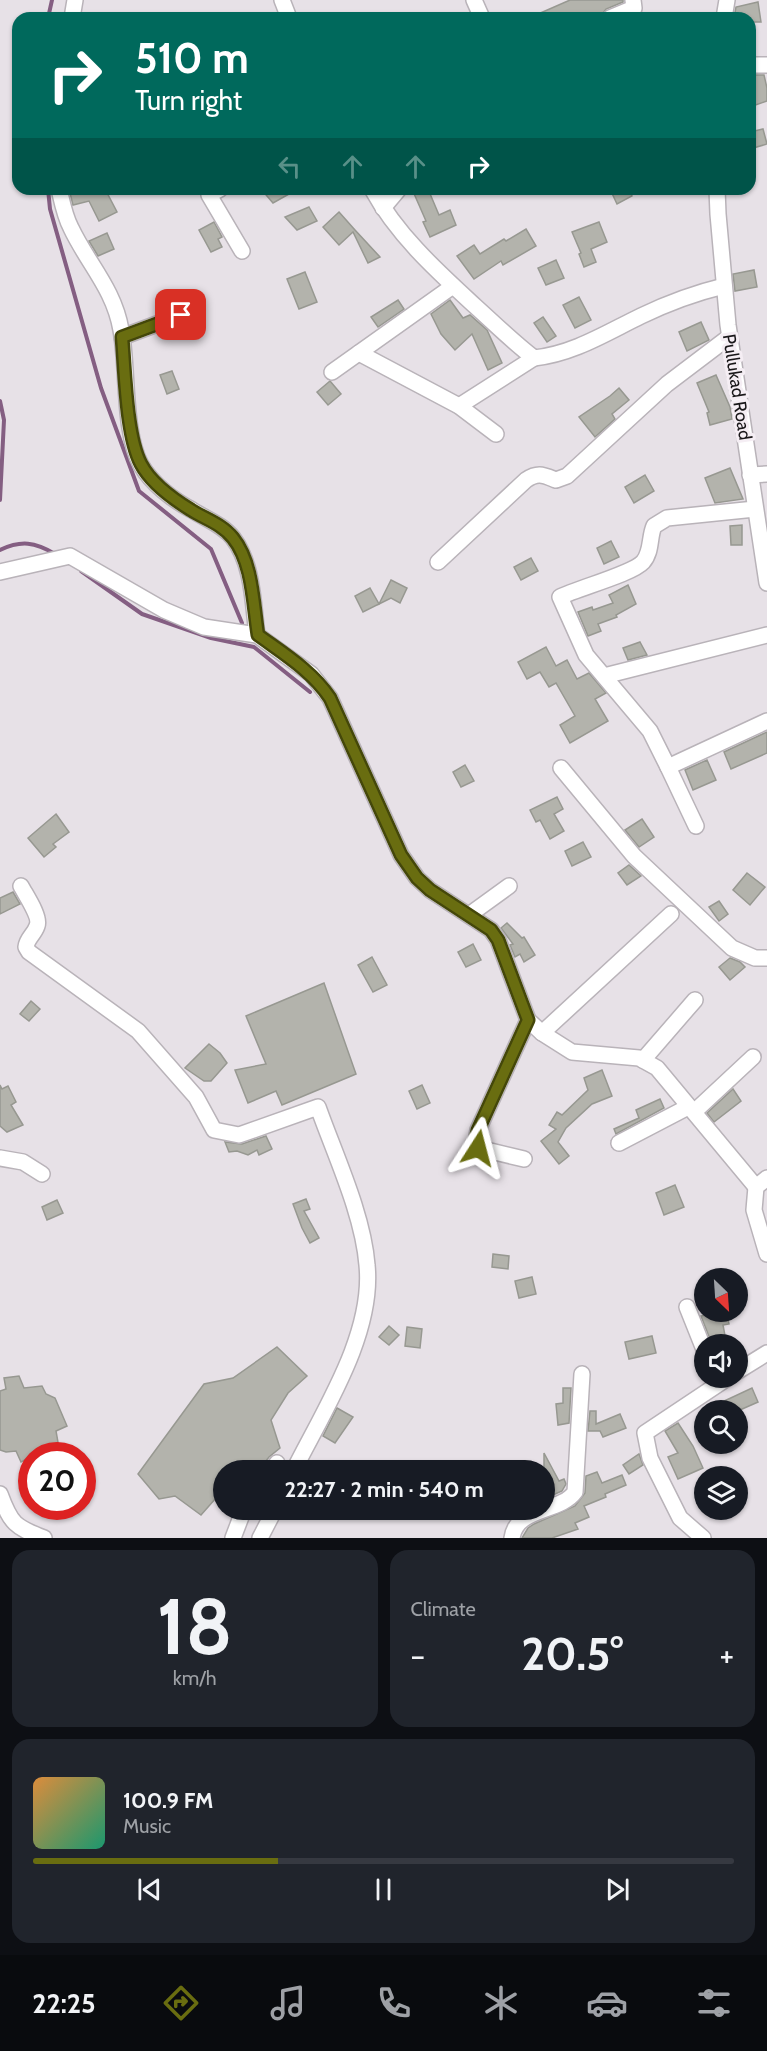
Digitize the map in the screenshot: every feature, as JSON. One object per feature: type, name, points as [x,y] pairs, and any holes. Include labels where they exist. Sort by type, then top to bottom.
[{"type":"street","points":[[624,12],[634,8],[633,0]]},
{"type":"street","points":[[61,195],[70,227],[114,299],[122,337],[133,440],[141,465],[149,477],[162,489],[191,510],[212,521],[232,537],[241,551],[248,571],[258,635]]},
{"type":"street","points":[[209,195],[242,251]]},
{"type":"street","points":[[375,195],[413,246],[453,286],[534,358]]},
{"type":"street","points":[[383,208],[394,195]]},
{"type":"street","name":"Pullukad Road","points":[[717,195],[729,337],[767,584]]},
{"type":"street","points":[[332,372],[453,286]]},
{"type":"street","points":[[459,406],[534,358],[573,350],[695,293],[724,286]]},
{"type":"street","points":[[122,337],[181,315]]},
{"type":"street","points":[[438,562],[526,480],[541,473],[555,480],[567,476],[667,384],[729,337]]},
{"type":"street","points":[[360,353],[459,406],[496,434]]},
{"type":"street","points":[[750,475],[767,474]]},
{"type":"street","points":[[696,826],[650,731],[586,655],[560,597],[629,571],[643,562],[649,550],[654,526],[660,521],[667,518],[755,509]]},
{"type":"street","points":[[0,572],[70,556],[154,605],[194,623],[204,627],[258,635],[311,674],[330,698],[401,855],[417,878],[430,890],[491,930],[498,940],[528,1020],[542,1033],[572,1052],[643,1060],[657,1068],[691,1110],[761,1183],[754,1210],[767,1254]]},
{"type":"street","points":[[604,676],[767,635]]},
{"type":"street","points":[[668,767],[767,721]]},
{"type":"street","points":[[561,768],[634,856],[732,948],[754,958],[767,958]]},
{"type":"street","points":[[21,885],[38,920],[37,927],[27,940],[26,947],[29,952],[138,1031],[196,1097],[214,1130],[239,1135],[318,1107],[355,1210],[368,1266],[358,1337],[299,1460]]},
{"type":"street","points":[[469,915],[509,886]]},
{"type":"street","points":[[542,1033],[671,915]]},
{"type":"street","points":[[643,1060],[695,1000]]},
{"type":"street","points":[[524,1159],[478,1148],[476,1140],[478,1130],[528,1020]]},
{"type":"street","points":[[619,1143],[691,1110],[753,1058]]},
{"type":"street","points":[[0,1158],[23,1162],[42,1173]]},
{"type":"street","points":[[687,1307],[698,1334]]},
{"type":"street","points":[[748,1365],[767,1353]]},
{"type":"street","points":[[512,1538],[515,1527],[527,1516],[570,1499],[575,1492],[582,1374]]},
{"type":"street","points":[[703,1538],[680,1518],[651,1458],[645,1433],[710,1388]]},
{"type":"street","points":[[0,1494],[11,1519],[21,1530],[44,1538]]},
{"type":"street","points":[[232,1538],[239,1520]]},
{"type":"street","points":[[260,1538],[269,1520]]},
{"type":"building","points":[[570,0],[623,0],[604,12],[543,12]]},
{"type":"building","points":[[758,2],[761,22],[756,22],[756,12],[735,12],[736,7]]},
{"type":"building","points":[[756,75],[764,75],[767,101],[756,105]]},
{"type":"building","points":[[763,129],[767,144],[756,147],[756,131]]},
{"type":"building","points":[[70,195],[108,195],[117,212],[99,221],[89,201],[73,205]]},
{"type":"building","points":[[266,195],[287,195],[273,203]]},
{"type":"building","points":[[415,195],[431,195],[439,215],[450,210],[456,225],[430,237],[423,222],[426,221]]},
{"type":"building","points":[[613,195],[632,195],[632,196],[617,204]]},
{"type":"building","points":[[309,207],[317,221],[297,230],[285,217]]},
{"type":"building","points":[[339,212],[380,257],[368,263],[353,232],[339,245],[323,227]]},
{"type":"building","points":[[214,222],[222,237],[218,239],[222,247],[211,252],[199,230]]},
{"type":"building","points":[[599,222],[607,242],[591,249],[596,262],[584,267],[572,232]]},
{"type":"building","points":[[526,229],[536,246],[503,265],[501,261],[474,279],[457,256],[474,245],[480,254]]},
{"type":"building","points":[[107,233],[114,249],[98,256],[89,241]]},
{"type":"building","points":[[556,260],[564,278],[546,285],[538,268]]},
{"type":"building","points":[[754,270],[757,287],[735,291],[733,274]]},
{"type":"building","points":[[305,272],[317,302],[299,309],[287,279]]},
{"type":"building","points":[[579,297],[591,320],[575,328],[563,305]]},
{"type":"building","points":[[398,300],[404,309],[378,327],[371,317]]},
{"type":"building","points":[[450,300],[463,318],[470,315],[487,330],[502,363],[488,370],[472,334],[455,350],[441,334],[431,314]]},
{"type":"building","points":[[543,317],[556,336],[547,342],[534,323]]},
{"type":"building","points":[[701,322],[709,340],[687,351],[679,332]]},
{"type":"building","points":[[172,371],[179,389],[167,394],[160,375]]},
{"type":"building","points":[[716,375],[730,407],[732,419],[710,425],[707,413],[709,412],[697,383]]},
{"type":"building","points":[[330,381],[341,394],[328,405],[317,392]]},
{"type":"building","points":[[619,388],[629,400],[612,414],[615,419],[595,437],[579,417]]},
{"type":"building","points":[[730,468],[743,499],[715,503],[705,478]]},
{"type":"building","points":[[645,475],[654,491],[634,503],[625,487]]},
{"type":"building","points":[[742,525],[742,545],[731,545],[730,526]]},
{"type":"building","points":[[611,541],[619,557],[604,564],[597,548]]},
{"type":"building","points":[[531,558],[538,571],[521,580],[514,567]]},
{"type":"building","points":[[391,580],[407,588],[400,603],[391,598],[379,604]]},
{"type":"building","points":[[628,585],[636,604],[616,615],[617,617],[598,624],[601,631],[588,636],[578,612],[613,603],[609,595]]},
{"type":"building","points":[[370,588],[379,604],[363,612],[355,596]]},
{"type":"building","points":[[640,642],[647,655],[628,660],[623,648]]},
{"type":"building","points":[[546,647],[556,666],[567,660],[577,679],[589,673],[606,693],[595,699],[608,721],[570,743],[560,725],[575,716],[556,683],[549,687],[540,672],[527,679],[518,662]]},
{"type":"building","points":[[767,732],[767,753],[731,769],[724,752]]},
{"type":"building","points":[[707,760],[716,780],[693,790],[685,770]]},
{"type":"building","points":[[465,765],[474,781],[461,787],[453,772]]},
{"type":"building","points":[[557,797],[563,809],[554,814],[564,831],[550,839],[540,820],[536,822],[530,810]]},
{"type":"building","points":[[56,814],[69,832],[53,844],[56,847],[44,857],[28,838]]},
{"type":"building","points":[[642,819],[654,837],[639,847],[625,830]]},
{"type":"building","points":[[583,842],[591,857],[572,866],[565,851]]},
{"type":"building","points":[[629,865],[641,876],[627,885],[618,873]]},
{"type":"building","points":[[747,873],[765,887],[750,905],[733,890]]},
{"type":"building","points":[[13,892],[20,904],[0,914],[0,898]]},
{"type":"building","points":[[719,901],[728,914],[719,921],[709,907]]},
{"type":"building","points":[[507,923],[522,938],[524,937],[535,955],[524,962],[520,954],[515,957],[510,945],[513,944],[501,928]]},
{"type":"building","points":[[473,944],[481,960],[466,967],[458,952]]},
{"type":"building","points":[[372,957],[387,985],[373,992],[358,965]]},
{"type":"building","points":[[730,958],[745,967],[730,980],[719,967]]},
{"type":"building","points":[[324,983],[356,1074],[282,1105],[276,1091],[248,1103],[235,1070],[266,1064],[246,1016]]},
{"type":"building","points":[[31,1001],[40,1009],[29,1021],[20,1014]]},
{"type":"building","points":[[209,1044],[227,1063],[211,1081],[204,1081],[185,1068]]},
{"type":"building","points":[[602,1070],[612,1096],[592,1104],[566,1128],[558,1142],[569,1156],[559,1164],[541,1141],[556,1129],[549,1125],[557,1112],[562,1115],[588,1090],[584,1078]]},
{"type":"building","points":[[0,1085],[2,1089],[8,1086],[16,1102],[11,1105],[23,1125],[7,1132],[0,1126]]},
{"type":"building","points":[[422,1085],[430,1103],[417,1109],[409,1091]]},
{"type":"building","points":[[733,1089],[741,1101],[714,1122],[707,1113]]},
{"type":"building","points":[[660,1099],[664,1108],[616,1134],[614,1129],[639,1118],[636,1110]]},
{"type":"building","points":[[266,1136],[272,1149],[259,1155],[257,1150],[248,1155],[237,1151],[229,1152],[225,1142],[242,1144]]},
{"type":"building","points":[[675,1185],[684,1207],[664,1215],[656,1193]]},
{"type":"building","points":[[306,1199],[310,1209],[304,1211],[319,1238],[310,1243],[293,1204]]},
{"type":"building","points":[[57,1200],[63,1213],[47,1220],[42,1207]]},
{"type":"building","points":[[493,1254],[509,1256],[508,1269],[492,1267]]},
{"type":"building","points":[[532,1277],[536,1294],[519,1298],[515,1281]]},
{"type":"building","points":[[703,1322],[729,1322],[729,1324],[723,1325],[725,1334],[708,1334]]},
{"type":"building","points":[[389,1326],[399,1335],[389,1345],[379,1337]]},
{"type":"building","points":[[407,1327],[422,1329],[420,1348],[405,1346]]},
{"type":"building","points":[[652,1336],[656,1353],[629,1359],[625,1342]]},
{"type":"building","points":[[277,1347],[307,1376],[288,1393],[271,1420],[280,1448],[267,1460],[213,1460],[213,1501],[201,1515],[175,1496],[159,1499],[138,1474],[204,1384],[233,1378]]},
{"type":"building","points":[[19,1376],[24,1388],[42,1386],[46,1394],[55,1398],[67,1426],[56,1431],[58,1442],[18,1442],[18,1455],[16,1451],[0,1450],[0,1391],[6,1389],[4,1378]]},
{"type":"building","points":[[563,1388],[571,1388],[569,1423],[558,1425],[556,1404],[563,1403]]},
{"type":"building","points":[[752,1388],[758,1402],[748,1406],[748,1400],[726,1400]]},
{"type":"building","points":[[337,1408],[353,1417],[335,1443],[323,1436]]},
{"type":"building","points":[[590,1411],[596,1411],[596,1424],[620,1414],[626,1428],[603,1437],[600,1431],[588,1431]]},
{"type":"building","points":[[678,1423],[693,1446],[694,1454],[697,1454],[702,1466],[694,1466],[694,1472],[678,1479],[668,1457],[678,1453],[665,1431]]},
{"type":"building","points":[[639,1454],[643,1465],[629,1474],[623,1465]]},
{"type":"building","points":[[597,1472],[602,1483],[622,1475],[626,1485],[584,1506],[589,1517],[575,1523],[578,1529],[552,1538],[522,1538],[528,1528],[534,1524],[543,1520],[555,1520],[555,1515],[575,1506],[585,1493],[586,1476]]},
{"type":"building","points":[[555,1474],[559,1481],[564,1479],[566,1484],[562,1491],[555,1494]]},
{"type":"waterway","points":[[49,12],[52,0]]},
{"type":"waterway","points":[[49,195],[50,209],[101,388],[139,491],[211,549],[242,623]]},
{"type":"waterway","points":[[0,401],[4,420],[0,500]]},
{"type":"waterway","points":[[0,550],[28,544],[55,554]]},
{"type":"waterway","points":[[81,571],[142,614],[211,638],[254,647],[310,692]]},
{"type":"route","points":[[181,315],[122,337],[133,440],[141,465],[149,477],[162,489],[191,510],[212,521],[232,537],[241,551],[248,571],[258,635],[311,674],[322,686],[330,698],[401,855],[417,878],[430,890],[491,930],[498,940],[528,1020],[478,1130],[476,1140],[478,1148]]}]
